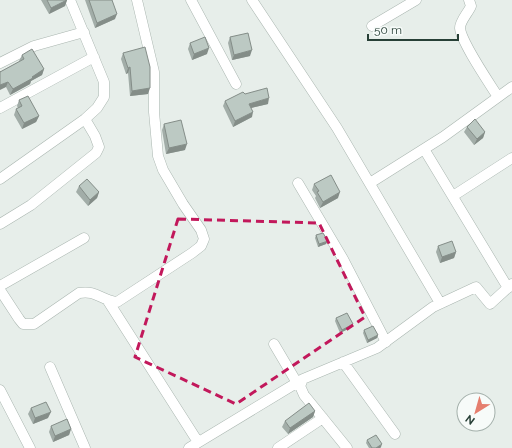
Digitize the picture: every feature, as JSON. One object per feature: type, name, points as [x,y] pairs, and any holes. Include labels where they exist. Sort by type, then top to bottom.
[{"type":"street","points":[[0,179],[85,119],[97,108],[104,97],[104,82],[70,0]]},
{"type":"street","points":[[0,290],[19,319],[24,324],[34,324],[80,292],[88,291],[108,301],[116,302],[201,246],[204,239],[201,230],[183,204],[163,170],[158,156],[154,112],[154,72],[137,0]]},
{"type":"street","points":[[191,0],[236,84]]},
{"type":"street","points":[[372,26],[416,0]]},
{"type":"street","points":[[469,0],[472,6],[460,27],[461,32],[471,53],[498,97]]},
{"type":"street","points":[[254,1],[333,122],[440,303]]},
{"type":"street","points":[[0,63],[34,46],[84,32]]},
{"type":"street","points":[[0,108],[94,57]]},
{"type":"street","points":[[370,183],[424,149],[512,87]]},
{"type":"street","points":[[0,224],[31,205],[96,153],[100,147],[96,136],[85,119]]},
{"type":"street","points":[[188,448],[300,381],[377,348],[440,303],[476,287],[490,304],[510,286],[424,149]]},
{"type":"street","points":[[453,196],[512,158]]},
{"type":"street","points":[[298,183],[342,259],[386,342]]},
{"type":"street","points":[[0,286],[84,238]]},
{"type":"street","points":[[108,301],[198,442]]},
{"type":"street","points":[[274,344],[300,381],[300,386],[304,395],[348,448]]},
{"type":"street","points":[[343,362],[395,434]]},
{"type":"street","points":[[50,367],[85,448]]},
{"type":"street","points":[[0,390],[30,448]]},
{"type":"street","points":[[278,448],[323,418]]},
{"type":"highlighted area","points":[[178,219],[319,223],[365,317],[236,404],[135,357]]},
{"type":"building","points":[[47,0],[67,0],[51,8]]},
{"type":"building","points":[[89,0],[112,0],[117,14],[97,23]]},
{"type":"building","points":[[248,33],[252,50],[234,55],[230,37]]},
{"type":"building","points":[[205,37],[209,48],[194,54],[190,43]]},
{"type":"building","points":[[145,47],[150,67],[150,88],[132,91],[130,67],[128,68],[123,53]]},
{"type":"building","points":[[32,49],[44,69],[32,77],[33,78],[13,89],[8,82],[0,85],[0,72],[24,59],[22,55]]},
{"type":"building","points":[[267,88],[269,98],[249,104],[253,112],[235,121],[225,101],[243,92],[245,94]]},
{"type":"building","points":[[28,96],[39,116],[24,123],[16,109],[22,106],[19,100]]},
{"type":"building","points":[[475,119],[485,132],[477,139],[467,127]]},
{"type":"building","points":[[181,120],[187,144],[169,148],[164,124]]},
{"type":"building","points":[[331,175],[340,192],[323,202],[317,192],[319,191],[314,184]]},
{"type":"building","points":[[87,179],[99,192],[90,200],[79,186]]},
{"type":"building","points":[[323,233],[328,241],[319,244],[316,235]]},
{"type":"building","points":[[452,241],[456,252],[442,257],[438,246]]},
{"type":"building","points":[[347,313],[353,324],[342,330],[336,318]]},
{"type":"building","points":[[373,326],[378,335],[368,340],[364,330]]},
{"type":"building","points":[[46,402],[51,412],[35,418],[31,408]]},
{"type":"building","points":[[309,403],[315,411],[290,428],[285,421]]},
{"type":"building","points":[[67,419],[71,429],[55,436],[51,426]]},
{"type":"building","points":[[376,435],[382,444],[376,448],[372,448],[367,440]]}]
